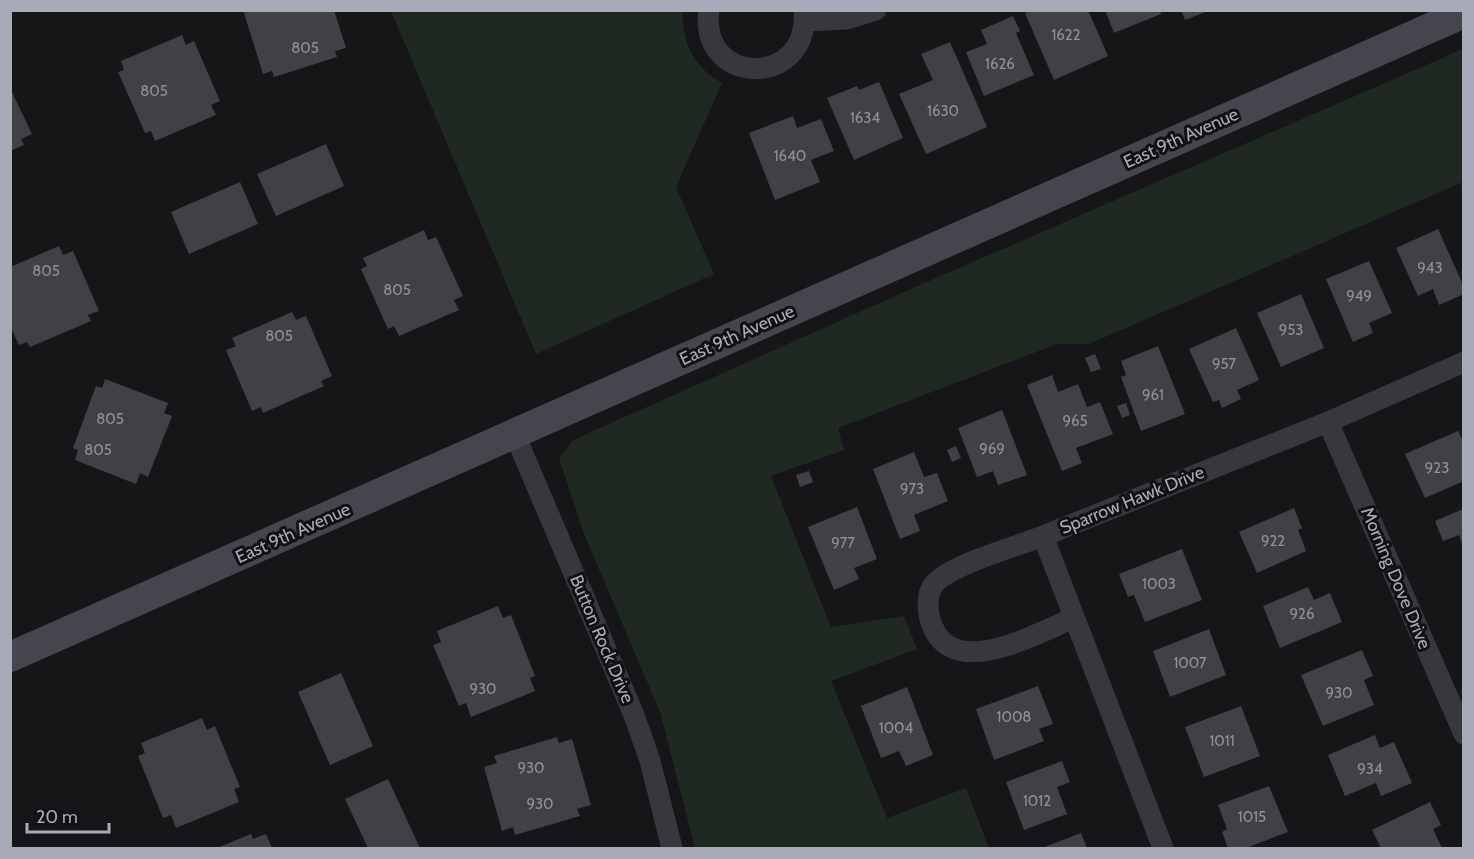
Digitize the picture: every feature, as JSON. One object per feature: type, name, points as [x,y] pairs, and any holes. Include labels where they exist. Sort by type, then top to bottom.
[{"type":"main road","name":"East 9th Avenue","points":[[10,657],[1464,13]]},
{"type":"street","points":[[709,10],[707,22],[710,39],[731,63],[746,69],[770,67],[791,55],[800,42],[804,16],[847,20],[876,10]]},
{"type":"street","name":"Sparrow Hawk Drive","points":[[1163,849],[1043,536],[1328,422],[1464,362]]},
{"type":"street","name":"Morning Dove Drive","points":[[1328,422],[1459,712],[1464,734]]},
{"type":"street","name":"Button Rock Drive","points":[[515,435],[634,715],[650,761],[672,849]]},
{"type":"street","points":[[1043,536],[956,569],[935,582],[927,599],[930,619],[936,633],[944,643],[954,650],[965,653],[997,648],[1074,618]]},
{"type":"shaded area","points":[[391,11],[683,11],[686,39],[692,55],[708,73],[722,83],[676,187],[714,274],[536,354]]},
{"type":"shaded area","points":[[1463,49],[1463,182],[1089,344],[1057,344],[838,428],[844,450],[771,476],[831,627],[904,616],[917,649],[831,681],[887,818],[966,788],[989,848],[695,848],[660,712],[584,534],[559,458],[573,440],[911,289]]},
{"type":"building","points":[[243,10],[334,10],[346,48],[335,51],[337,57],[274,77],[272,71],[263,74]]},
{"type":"building","points":[[1032,10],[1088,10],[1108,56],[1054,80],[1025,13]]},
{"type":"building","points":[[1105,10],[1160,10],[1161,14],[1114,33]]},
{"type":"building","points":[[1181,10],[1208,10],[1208,11],[1185,20]]},
{"type":"building","points":[[1013,16],[1020,31],[1016,33],[1034,75],[984,96],[966,52],[987,44],[981,30]]},
{"type":"building","points":[[182,35],[186,45],[194,41],[220,101],[211,105],[216,115],[155,141],[151,131],[145,133],[118,72],[124,70],[121,61]]},
{"type":"building","points":[[950,42],[987,127],[926,154],[899,94],[933,80],[921,54]]},
{"type":"building","points":[[879,82],[903,138],[854,160],[827,98],[857,86],[859,90]]},
{"type":"building","points":[[10,88],[32,134],[21,139],[24,145],[10,151]]},
{"type":"building","points":[[793,116],[797,128],[821,119],[834,151],[811,160],[820,182],[775,200],[749,133]]},
{"type":"building","points":[[326,144],[344,186],[276,216],[257,174]]},
{"type":"building","points":[[240,182],[258,224],[189,254],[171,212]]},
{"type":"building","points":[[1438,229],[1464,287],[1464,294],[1439,305],[1433,289],[1418,296],[1396,248]]},
{"type":"building","points":[[424,230],[428,240],[436,237],[463,296],[454,300],[459,310],[399,336],[394,326],[388,329],[361,269],[367,266],[363,258]]},
{"type":"building","points":[[59,246],[63,255],[73,251],[99,311],[88,315],[91,321],[30,347],[27,342],[19,345],[10,326],[10,267]]},
{"type":"building","points":[[1369,261],[1392,313],[1369,323],[1373,333],[1353,342],[1326,279]]},
{"type":"building","points":[[1301,294],[1324,348],[1281,367],[1257,313]]},
{"type":"building","points":[[292,312],[296,320],[306,316],[332,376],[321,381],[324,386],[263,413],[261,407],[252,411],[226,350],[236,346],[232,338]]},
{"type":"building","points":[[1236,328],[1259,380],[1237,390],[1241,399],[1222,408],[1219,400],[1213,402],[1189,349]]},
{"type":"building","points":[[1158,346],[1185,414],[1141,431],[1121,377],[1126,375],[1121,361]]},
{"type":"building","points":[[1095,354],[1101,369],[1091,372],[1085,358]]},
{"type":"building","points":[[1052,375],[1058,392],[1078,384],[1087,407],[1100,402],[1113,434],[1076,448],[1082,463],[1062,471],[1027,385]]},
{"type":"building","points":[[105,379],[168,403],[164,413],[172,416],[148,477],[140,473],[136,484],[75,460],[78,450],[73,448],[96,386],[102,388]]},
{"type":"building","points":[[1126,403],[1130,415],[1122,418],[1117,406]]},
{"type":"building","points":[[1002,410],[1027,475],[998,485],[993,471],[977,477],[958,428]]},
{"type":"building","points":[[1458,431],[1464,443],[1464,481],[1425,498],[1405,454]]},
{"type":"building","points":[[956,446],[961,458],[952,462],[947,450]]},
{"type":"building","points":[[914,452],[924,477],[937,473],[948,501],[914,515],[920,531],[900,539],[873,469]]},
{"type":"building","points":[[809,471],[813,482],[800,487],[796,475]]},
{"type":"building","points":[[857,507],[877,559],[854,568],[859,579],[834,590],[808,527]]},
{"type":"building","points":[[1294,508],[1302,528],[1298,530],[1306,551],[1257,573],[1239,532]]},
{"type":"building","points":[[1463,509],[1463,546],[1459,535],[1443,541],[1435,521]]},
{"type":"building","points":[[1182,549],[1202,600],[1145,622],[1134,595],[1128,597],[1119,574]]},
{"type":"building","points":[[1308,587],[1314,600],[1330,593],[1342,622],[1280,648],[1263,606]]},
{"type":"building","points":[[498,606],[503,618],[511,615],[535,676],[530,678],[535,691],[471,717],[466,703],[459,706],[433,645],[441,642],[437,631]]},
{"type":"building","points":[[1209,629],[1226,675],[1170,697],[1153,651]]},
{"type":"building","points":[[1362,650],[1373,676],[1364,680],[1374,705],[1323,726],[1301,675]]},
{"type":"building","points":[[341,673],[373,746],[330,765],[298,692]]},
{"type":"building","points":[[1038,686],[1053,724],[1039,729],[1044,741],[994,760],[976,709]]},
{"type":"building","points":[[907,687],[933,755],[906,766],[899,751],[881,758],[861,706]]},
{"type":"building","points":[[1241,706],[1260,756],[1204,777],[1185,727]]},
{"type":"building","points":[[202,718],[207,730],[215,726],[240,787],[234,789],[239,802],[176,828],[171,815],[163,818],[138,756],[145,753],[141,743]]},
{"type":"building","points":[[1375,735],[1380,748],[1394,742],[1412,783],[1381,796],[1376,783],[1345,796],[1328,755]]},
{"type":"building","points":[[557,737],[559,743],[572,739],[591,805],[577,809],[580,816],[515,835],[513,827],[502,831],[484,767],[497,763],[494,756]]},
{"type":"building","points":[[1062,761],[1070,782],[1057,787],[1067,814],[1024,830],[1006,782]]},
{"type":"building","points":[[388,779],[420,848],[368,848],[345,799]]},
{"type":"building","points":[[1269,786],[1288,832],[1246,848],[1228,848],[1222,832],[1227,829],[1218,805]]},
{"type":"building","points":[[1430,802],[1441,825],[1433,829],[1442,848],[1381,848],[1372,830]]},
{"type":"building","points":[[1081,833],[1087,848],[1042,848]]},
{"type":"building","points":[[251,834],[253,839],[266,834],[272,848],[217,848]]}]
